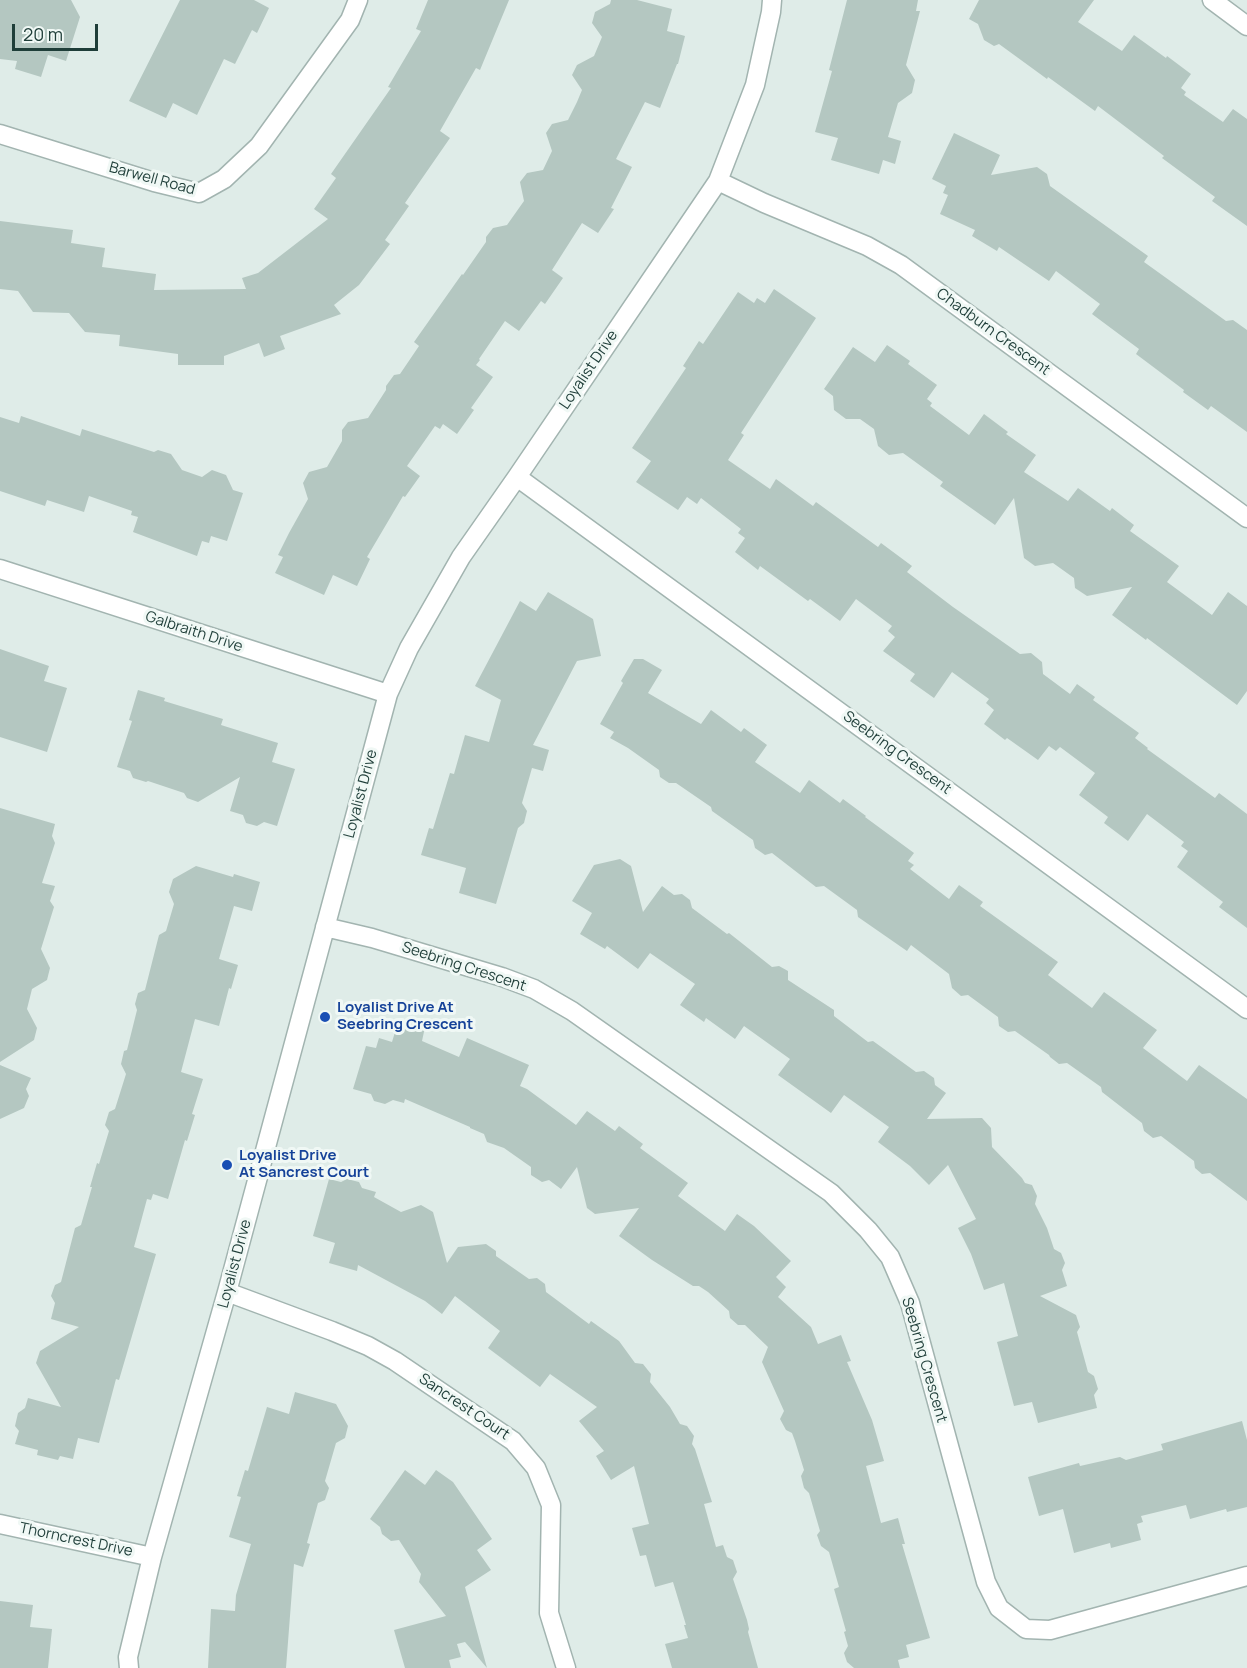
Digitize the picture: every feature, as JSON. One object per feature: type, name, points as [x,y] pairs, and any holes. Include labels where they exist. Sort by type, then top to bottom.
[{"type":"street","name":"Barwell Road","points":[[0,134],[154,182],[199,193],[224,179],[259,146],[350,20],[358,0]]},
{"type":"street","name":"Loyalist Drive","points":[[129,1668],[128,1657],[152,1557],[227,1292],[388,694],[409,648],[461,557],[718,180],[755,85],[772,0]]},
{"type":"street","points":[[1212,0],[1247,26]]},
{"type":"street","name":"Chadburn Crescent","points":[[718,180],[764,203],[867,246],[901,265],[1247,518]]},
{"type":"street","name":"Seebring Crescent","points":[[517,477],[1247,1009]]},
{"type":"street","name":"Galbraith Drive","points":[[0,569],[388,694]]},
{"type":"street","name":"Seebring Crescent","points":[[325,927],[502,977],[534,989],[572,1011],[831,1193],[868,1230],[891,1257],[910,1303],[986,1582],[999,1608],[1026,1629],[1050,1630],[1247,1576]]},
{"type":"street","name":"Sancrest Court","points":[[227,1292],[368,1346],[395,1361],[513,1441],[536,1468],[551,1505],[549,1613],[566,1668]]},
{"type":"street","name":"Thorncrest Drive","points":[[0,1524],[152,1557]]},
{"type":"building","points":[[0,0],[71,0],[80,17],[66,61],[48,55],[41,77],[15,69],[17,61],[0,59]]},
{"type":"building","points":[[180,0],[254,0],[269,8],[257,33],[252,30],[235,64],[224,59],[197,115],[173,103],[166,118],[129,101]]},
{"type":"building","points":[[428,0],[509,0],[480,70],[476,68],[440,131],[450,138],[405,203],[409,206],[385,240],[390,244],[359,285],[334,305],[341,314],[280,336],[285,349],[264,357],[259,343],[224,356],[224,365],[178,365],[178,354],[119,346],[120,335],[85,332],[69,313],[33,312],[18,291],[0,289],[0,221],[73,230],[71,243],[105,248],[102,267],[156,274],[154,290],[246,289],[242,278],[258,273],[328,219],[314,209],[336,178],[331,174],[391,88],[388,87],[421,31],[416,29]]},
{"type":"building","points":[[611,0],[637,0],[672,9],[667,31],[685,36],[678,64],[660,108],[645,102],[616,159],[632,167],[611,208],[614,209],[598,233],[582,223],[552,270],[563,278],[545,304],[541,301],[519,331],[505,321],[479,359],[476,365],[493,377],[471,408],[474,410],[457,434],[443,424],[440,429],[435,426],[407,466],[420,476],[405,497],[403,496],[367,557],[370,559],[357,586],[333,575],[324,595],[275,573],[283,557],[278,555],[308,499],[303,483],[309,472],[327,467],[342,441],[342,430],[348,422],[368,418],[386,390],[386,386],[394,375],[400,374],[419,346],[414,342],[486,242],[486,237],[493,228],[507,225],[524,201],[520,182],[527,173],[543,170],[552,151],[546,133],[552,124],[568,120],[577,102],[582,90],[572,75],[577,65],[594,56],[602,37],[592,23],[595,12],[610,4]]},
{"type":"building","points":[[847,0],[918,0],[916,11],[920,11],[906,65],[915,80],[912,93],[898,103],[888,137],[901,141],[895,164],[883,160],[879,174],[831,160],[838,138],[815,132],[832,71],[829,70]]},
{"type":"building","points":[[979,0],[1094,0],[1078,22],[1122,51],[1134,35],[1191,74],[1181,88],[1186,92],[1184,95],[1223,122],[1233,109],[1247,119],[1247,226],[1212,201],[1215,197],[1098,106],[1095,111],[999,44],[994,46],[984,40],[978,24],[969,19]]},
{"type":"building","points":[[954,133],[1000,155],[991,175],[1037,167],[1047,174],[1050,186],[1148,256],[1144,262],[1226,321],[1233,320],[1247,330],[1247,432],[1211,406],[1208,410],[1136,354],[1139,349],[1092,314],[1100,304],[1056,271],[1049,281],[999,247],[997,251],[972,236],[975,230],[940,214],[948,195],[943,193],[946,186],[932,179]]},
{"type":"building","points":[[774,289],[816,318],[741,433],[744,435],[728,460],[770,489],[776,479],[813,506],[816,502],[878,547],[881,543],[912,566],[907,572],[953,607],[1020,654],[1031,653],[1042,662],[1043,674],[1070,694],[1077,684],[1095,697],[1093,700],[1139,733],[1135,738],[1147,749],[1215,798],[1219,793],[1247,814],[1247,928],[1219,907],[1223,902],[1177,867],[1188,851],[1181,846],[1184,842],[1147,814],[1128,841],[1104,823],[1108,817],[1079,795],[1095,773],[1060,747],[1056,751],[1049,746],[1038,760],[1007,738],[1005,740],[984,724],[994,710],[986,703],[989,699],[952,672],[934,698],[910,681],[915,674],[883,651],[895,637],[888,631],[892,626],[856,599],[840,621],[760,566],[758,570],[735,552],[745,538],[738,533],[741,529],[701,498],[697,504],[687,497],[678,510],[636,482],[651,461],[632,448],[686,368],[683,366],[699,341],[703,344],[738,292],[754,303],[757,298],[765,303]]},
{"type":"building","points":[[887,345],[910,361],[908,364],[937,385],[927,399],[932,403],[930,406],[969,435],[984,414],[1008,432],[1006,434],[1036,455],[1024,472],[1068,501],[1078,488],[1110,511],[1112,508],[1134,525],[1130,531],[1179,566],[1167,582],[1212,615],[1228,592],[1247,606],[1247,691],[1237,705],[1112,615],[1132,587],[1087,596],[1075,588],[1074,578],[1053,563],[1035,566],[1024,558],[1014,498],[995,525],[940,486],[943,482],[903,453],[889,455],[878,446],[874,429],[860,419],[846,419],[834,410],[833,396],[824,389],[853,347],[875,362]]},
{"type":"building","points":[[21,416],[80,436],[82,429],[154,452],[158,450],[171,454],[182,470],[202,477],[212,470],[226,475],[233,490],[243,493],[227,541],[211,536],[209,543],[202,541],[197,556],[133,532],[138,517],[131,515],[132,511],[89,496],[84,512],[47,500],[45,506],[0,491],[0,417],[19,423]]},
{"type":"building","points":[[548,592],[593,619],[601,656],[577,661],[533,745],[549,750],[543,771],[532,768],[522,803],[527,811],[524,823],[518,828],[496,904],[459,893],[466,868],[421,855],[429,828],[433,829],[450,773],[454,774],[465,735],[489,742],[501,700],[475,686],[520,601],[536,611]]},
{"type":"building","points":[[0,649],[49,666],[44,681],[67,688],[47,752],[0,737]]},
{"type":"building","points":[[634,659],[643,659],[662,670],[648,693],[701,724],[711,710],[741,732],[744,728],[767,745],[755,762],[800,793],[809,780],[840,803],[843,799],[914,853],[908,861],[914,865],[910,869],[949,899],[959,885],[983,902],[980,906],[1058,962],[1048,975],[1092,1008],[1104,992],[1157,1030],[1143,1048],[1187,1081],[1199,1065],[1247,1099],[1247,1201],[1210,1173],[1202,1174],[1195,1168],[1194,1161],[1161,1136],[1153,1138],[1144,1131],[1142,1123],[1102,1092],[1101,1087],[1067,1063],[1059,1064],[1015,1031],[1008,1032],[999,1026],[998,1017],[968,995],[961,996],[952,988],[949,974],[911,945],[907,951],[858,917],[857,910],[824,886],[816,887],[772,853],[765,855],[755,848],[753,840],[712,811],[711,807],[676,783],[669,783],[660,777],[659,770],[610,738],[614,732],[600,724]]},
{"type":"building","points":[[138,690],[165,698],[164,701],[223,719],[221,725],[278,743],[272,762],[295,769],[277,826],[264,822],[257,826],[246,823],[243,815],[230,811],[240,777],[198,802],[187,798],[184,793],[133,778],[130,771],[117,767],[132,721],[129,720]]},
{"type":"building","points":[[0,808],[55,824],[52,836],[55,843],[42,883],[55,886],[50,901],[54,907],[41,949],[50,968],[47,980],[32,989],[27,1009],[37,1028],[34,1040],[0,1062]]},
{"type":"building","points":[[620,859],[631,866],[643,912],[662,886],[674,895],[682,894],[690,900],[692,908],[727,934],[729,933],[772,967],[779,966],[788,971],[788,980],[834,1010],[834,1016],[868,1042],[873,1041],[916,1072],[924,1071],[934,1078],[935,1085],[946,1093],[927,1119],[982,1118],[991,1128],[992,1147],[1025,1183],[1032,1185],[1037,1196],[1035,1204],[1054,1249],[1061,1253],[1065,1263],[1062,1270],[1067,1286],[1040,1296],[1076,1315],[1080,1327],[1077,1332],[1088,1372],[1094,1376],[1098,1389],[1094,1395],[1097,1408],[1038,1423],[1032,1402],[1014,1406],[997,1342],[1018,1336],[1004,1283],[984,1290],[971,1254],[958,1228],[976,1219],[948,1165],[929,1185],[910,1166],[878,1142],[889,1127],[844,1095],[831,1113],[778,1075],[790,1059],[744,1026],[735,1039],[706,1018],[704,1022],[680,1005],[695,984],[650,953],[638,969],[607,946],[605,949],[580,934],[592,913],[572,901],[594,865]]},
{"type":"building","points":[[196,866],[260,882],[252,911],[234,906],[219,959],[238,965],[219,1026],[195,1019],[181,1072],[203,1079],[192,1114],[195,1115],[187,1141],[185,1140],[168,1199],[153,1194],[151,1200],[147,1199],[134,1247],[156,1254],[119,1380],[116,1379],[99,1443],[78,1438],[73,1459],[60,1456],[58,1460],[37,1455],[38,1450],[15,1444],[19,1431],[15,1426],[18,1413],[25,1408],[28,1398],[61,1407],[36,1363],[40,1351],[79,1327],[51,1319],[55,1303],[51,1296],[55,1285],[61,1282],[75,1228],[81,1225],[97,1163],[99,1164],[109,1131],[105,1125],[109,1112],[115,1109],[126,1074],[121,1064],[137,1010],[135,1004],[138,993],[145,990],[159,935],[166,931],[174,904],[169,892],[173,879]]},
{"type":"building","points":[[399,1019],[425,1027],[422,1041],[459,1057],[467,1038],[529,1065],[520,1086],[576,1125],[587,1111],[615,1131],[619,1126],[643,1144],[640,1148],[688,1183],[678,1196],[725,1231],[737,1214],[754,1226],[791,1261],[776,1277],[786,1287],[778,1297],[811,1327],[818,1344],[841,1335],[851,1361],[847,1362],[872,1420],[884,1461],[866,1466],[881,1523],[898,1518],[905,1544],[902,1544],[930,1638],[906,1645],[909,1657],[898,1660],[900,1668],[854,1668],[847,1662],[844,1653],[848,1646],[844,1632],[846,1631],[834,1589],[839,1587],[829,1552],[821,1546],[817,1535],[820,1531],[809,1493],[804,1488],[801,1476],[804,1470],[795,1441],[792,1433],[786,1430],[780,1419],[784,1411],[762,1362],[768,1347],[745,1325],[738,1325],[730,1318],[729,1311],[708,1292],[699,1286],[693,1286],[619,1236],[639,1208],[595,1214],[587,1208],[577,1167],[561,1189],[549,1180],[542,1182],[531,1175],[531,1167],[504,1148],[487,1142],[484,1134],[470,1127],[405,1099],[404,1103],[393,1100],[385,1104],[374,1101],[371,1094],[353,1089],[366,1046],[376,1048],[379,1038],[392,1042]]},
{"type":"building","points":[[0,1065],[31,1078],[26,1089],[29,1096],[24,1108],[0,1119]]},
{"type":"building","points":[[329,1179],[359,1182],[362,1188],[376,1192],[374,1197],[401,1212],[421,1205],[433,1212],[447,1263],[458,1247],[486,1244],[496,1251],[496,1256],[529,1279],[537,1278],[545,1284],[546,1292],[589,1324],[591,1321],[619,1341],[635,1363],[643,1364],[651,1374],[650,1382],[680,1424],[687,1426],[694,1436],[692,1444],[712,1502],[704,1504],[716,1547],[723,1545],[727,1557],[733,1560],[737,1572],[733,1579],[747,1620],[758,1668],[672,1668],[665,1644],[688,1638],[684,1625],[686,1625],[673,1582],[655,1587],[646,1555],[640,1556],[632,1528],[649,1524],[634,1466],[611,1480],[596,1456],[604,1451],[579,1421],[597,1407],[550,1374],[540,1387],[488,1348],[500,1331],[455,1296],[442,1314],[425,1301],[358,1265],[357,1271],[329,1263],[335,1243],[313,1236]]},
{"type":"building","points":[[295,1392],[336,1404],[348,1426],[345,1438],[336,1443],[325,1481],[329,1488],[325,1500],[318,1503],[303,1567],[294,1564],[286,1668],[208,1668],[211,1609],[235,1611],[236,1595],[251,1544],[229,1537],[241,1497],[237,1496],[245,1470],[248,1471],[267,1407],[289,1414]]},
{"type":"building","points":[[1242,1421],[1247,1440],[1247,1507],[1227,1512],[1226,1509],[1190,1519],[1186,1505],[1141,1516],[1143,1522],[1137,1524],[1141,1540],[1111,1548],[1110,1543],[1074,1553],[1063,1509],[1039,1516],[1028,1477],[1079,1463],[1080,1466],[1120,1457],[1126,1460],[1163,1450],[1161,1444]]},
{"type":"building","points":[[405,1470],[425,1485],[436,1470],[453,1482],[492,1539],[477,1550],[491,1570],[465,1587],[487,1668],[465,1642],[457,1644],[461,1657],[449,1660],[451,1668],[405,1668],[394,1630],[446,1616],[419,1582],[421,1574],[399,1540],[391,1541],[370,1519]]},
{"type":"building","points":[[0,1601],[33,1605],[30,1627],[52,1629],[48,1668],[0,1668]]},
{"type":"place","name":"Loyalist Drive At Seebring Crescent","points":[[325,1017]]},
{"type":"place","name":"Loyalist Drive At Sancrest Court","points":[[227,1165]]}]
